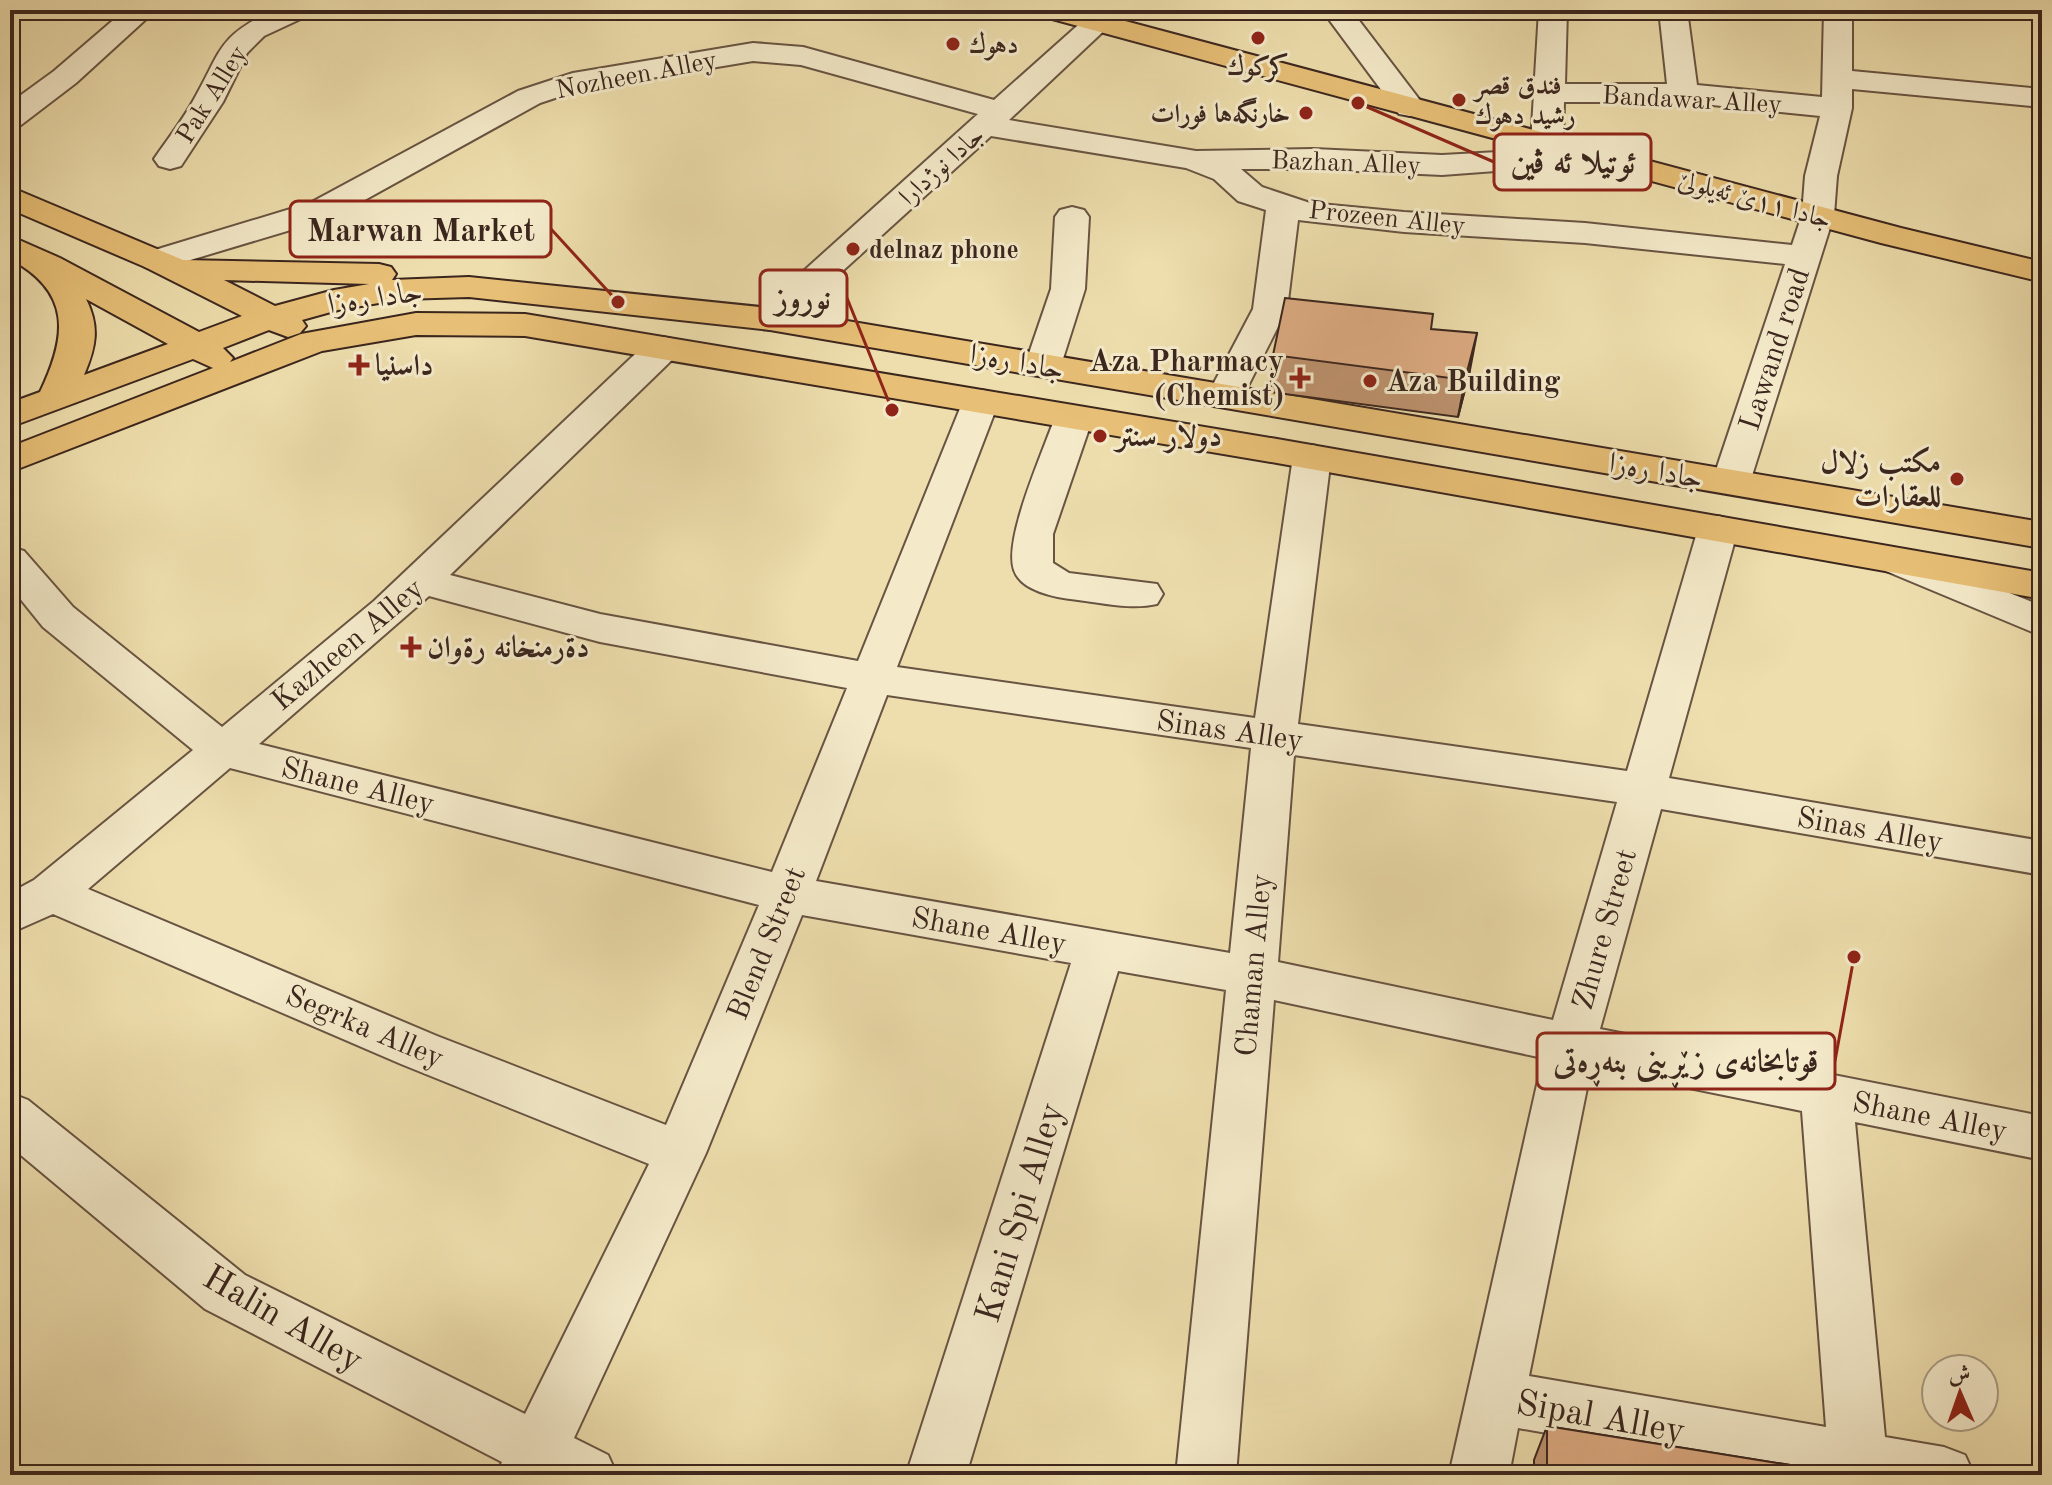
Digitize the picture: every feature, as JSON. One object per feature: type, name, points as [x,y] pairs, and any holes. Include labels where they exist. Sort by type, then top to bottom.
[{"type":"main road","name":"جادا ١١ێ ئه‌یلولێ","points":[[1051,10],[1105,17],[1410,107],[1893,236],[2042,272]]},
{"type":"main road","points":[[10,197],[166,264],[274,317],[314,342]]},
{"type":"main road","points":[[1893,236],[2042,295]]},
{"type":"main road","points":[[10,246],[198,347],[234,371]]},
{"type":"main road","points":[[1963,262],[2042,287]]},
{"type":"main road","points":[[166,264],[390,275],[469,287]]},
{"type":"main road","points":[[48,265],[69,297],[81,333],[76,356],[56,397]]},
{"type":"main road","name":"جادا ره‌زا","points":[[198,347],[274,317],[334,300],[402,289],[469,287],[770,319],[2042,535]]},
{"type":"main road","name":"جادا ره‌زا","points":[[234,371],[314,342],[416,324],[525,325],[1312,457],[2042,586]]},
{"type":"main road","points":[[10,416],[198,347]]},
{"type":"main road","points":[[10,460],[234,371]]},
{"type":"street","points":[[10,118],[65,77],[142,10]]},
{"type":"street","name":"Pak Alley","points":[[170,159],[208,102],[234,49],[254,30],[297,10]]},
{"type":"street","points":[[1336,10],[1410,107]]},
{"type":"street","points":[[1547,143],[1553,10]]},
{"type":"street","points":[[1673,10],[1683,93]]},
{"type":"street","name":"Lawand road","points":[[1731,482],[1818,215],[1821,176],[1837,94],[1838,10]]},
{"type":"street","name":"جادا نوژدارا","points":[[770,319],[1105,17]]},
{"type":"street","name":"Nozheen Alley","points":[[166,264],[322,210],[529,97],[573,82],[753,52],[803,56],[992,118]]},
{"type":"street","name":"Bandawar Alley","points":[[1548,93],[2042,98]]},
{"type":"street","name":"Prozeen Alley","points":[[992,118],[1193,160],[1225,172],[1250,194],[1306,212],[1404,222],[1585,233],[1804,256]]},
{"type":"street","name":"Bazhan Alley","points":[[1193,160],[1314,159],[1442,165],[1595,156]]},
{"type":"street","points":[[1225,396],[1270,309],[1283,204]]},
{"type":"street","points":[[1043,365],[1068,289],[1072,217]]},
{"type":"street","name":"Kazheen Alley","points":[[31,904],[422,581],[663,348]]},
{"type":"street","name":"Blend Street","points":[[531,1463],[680,1153],[787,894],[981,401]]},
{"type":"street","points":[[1074,417],[1033,534],[1033,569],[1059,585],[1143,594]]},
{"type":"street","name":"Chaman Alley","points":[[1206,1475],[1274,737],[1312,457]]},
{"type":"street","name":"Zhure Street","points":[[1479,1475],[1571,1044],[1718,529]]},
{"type":"street","name":"Shane Alley","points":[[10,560],[58,617],[221,750],[787,894],[1253,976],[1571,1044],[2042,1138]]},
{"type":"street","points":[[1900,562],[2042,622]]},
{"type":"street","name":"Sinas Alley","points":[[422,581],[600,628],[871,678],[1644,790],[2042,858]]},
{"type":"street","name":"Segrka Alley","points":[[31,904],[419,1050],[680,1153]]},
{"type":"street","name":"Kani Spi Alley","points":[[936,1475],[1100,949]]},
{"type":"street","points":[[1827,1096],[1858,1460]]},
{"type":"street","name":"Halin Alley","points":[[10,1115],[225,1292],[531,1463],[587,1475]]},
{"type":"street","name":"Sipal Alley","points":[[1496,1397],[1944,1475]]},
{"type":"building","points":[[1285,298],[1433,314],[1431,329],[1477,333],[1465,380],[1273,355]]},
{"type":"building","points":[[1547,1426],[1852,1475],[1547,1475]]},
{"type":"place","name":"كركوك","points":[[1258,38]]},
{"type":"place","name":"دهوك","points":[[953,44]]},
{"type":"place","name":"فندق قصر رشيد دهوك","points":[[1459,100]]},
{"type":"place","name":"ئوتيلا ئه ڤين","points":[[1358,103]]},
{"type":"place","name":"خارنگەها فورات","points":[[1306,113]]},
{"type":"place","name":"delnaz phone","points":[[853,249]]},
{"type":"place","name":"Marwan Market","points":[[618,302]]},
{"type":"place","name":"داسنيا","points":[[359,365]]},
{"type":"place","name":"Aza Pharmacy (Chemist)","points":[[1300,378]]},
{"type":"place","name":"Aza Building","points":[[1370,381]]},
{"type":"place","name":"نوروز","points":[[892,410]]},
{"type":"place","name":"دولار سنتر","points":[[1100,436]]},
{"type":"place","name":"مكتب زلال للعقارات","points":[[1957,479]]},
{"type":"place","name":"دةرمنخانه رةوان","points":[[411,647]]},
{"type":"place","name":"قوتابخانەی زێڕینی بنەڕەتی","points":[[1854,957]]}]
